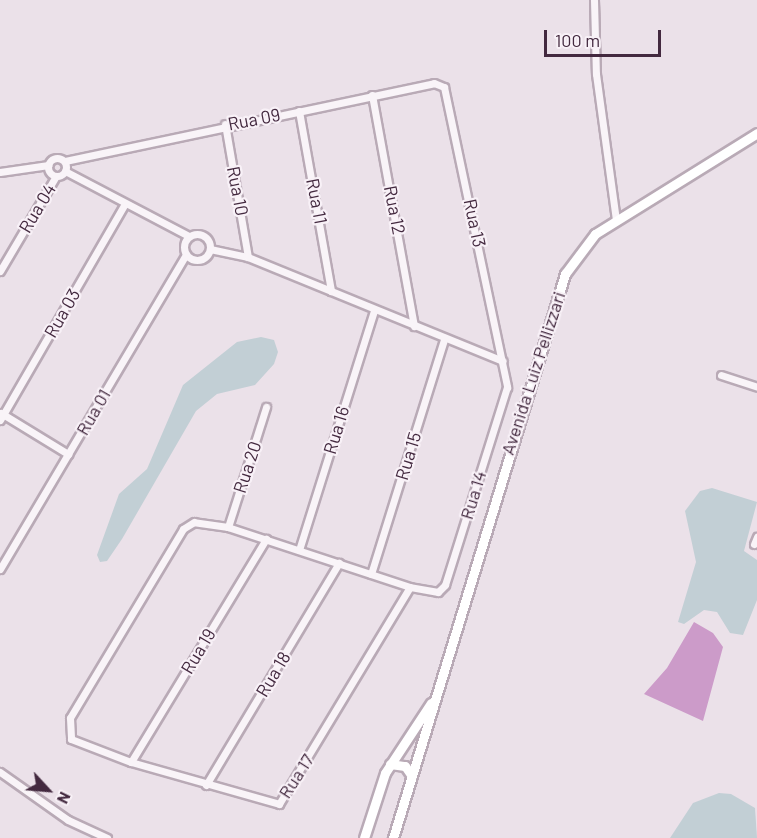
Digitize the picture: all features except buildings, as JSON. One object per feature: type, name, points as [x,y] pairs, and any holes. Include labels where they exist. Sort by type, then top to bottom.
[{"type":"main road","name":"Avenida Luiz Pellizzari","points":[[393,838],[431,703],[565,274],[586,243],[616,220],[757,133]]},
{"type":"main road","name":"Avenida Luiz Pellizzari","points":[[364,838],[390,764],[431,703]]},
{"type":"main road","points":[[390,764],[405,766],[412,776]]},
{"type":"street","points":[[594,0],[596,74],[616,220]]},
{"type":"street","name":"Rua 09","points":[[48,165],[55,158],[65,161],[225,124],[372,95],[434,83],[444,87]]},
{"type":"street","name":"Rua 13","points":[[444,87],[503,361]]},
{"type":"street","name":"Rua 12","points":[[372,95],[414,326]]},
{"type":"street","name":"Rua 11","points":[[299,111],[331,291]]},
{"type":"street","name":"Rua 10","points":[[225,124],[248,257]]},
{"type":"street","points":[[65,161],[65,171]]},
{"type":"street","points":[[0,172],[48,165],[56,176],[65,171]]},
{"type":"street","points":[[65,171],[124,205],[189,236],[204,235],[210,249]]},
{"type":"street","name":"Rua 04","points":[[0,271],[56,176]]},
{"type":"street","name":"Rua 03","points":[[1,416],[124,205]]},
{"type":"street","points":[[189,236],[183,245],[186,255],[200,260],[210,249]]},
{"type":"street","points":[[210,249],[248,257],[444,339],[503,361]]},
{"type":"street","name":"Rua 01","points":[[0,569],[186,255]]},
{"type":"street","name":"Rua 16","points":[[299,550],[374,310]]},
{"type":"street","name":"Rua 15","points":[[371,574],[444,339]]},
{"type":"street","name":"Rua 14","points":[[410,587],[438,592],[445,585],[507,387],[503,361]]},
{"type":"street","points":[[721,375],[757,387]]},
{"type":"street","name":"Rua 20","points":[[228,527],[266,407]]},
{"type":"street","points":[[1,416],[69,454]]},
{"type":"street","name":"Rua 17","points":[[228,527],[204,521],[189,524],[70,718],[68,734],[77,743],[268,804],[284,798],[410,587]]},
{"type":"street","points":[[228,527],[410,587]]},
{"type":"street","name":"Rua 19","points":[[131,762],[266,539]]},
{"type":"street","name":"Rua 18","points":[[206,785],[339,563]]},
{"type":"street","points":[[0,772],[68,820],[107,838]]},
{"type":"shaded area","points":[[261,337],[274,340],[278,352],[274,364],[255,385],[217,394],[196,411],[122,539],[107,561],[100,562],[97,555],[119,494],[147,469],[183,385],[237,342]]},
{"type":"shaded area","points":[[712,488],[757,502],[744,551],[757,560],[757,600],[743,635],[730,633],[717,612],[704,610],[684,624],[678,622],[696,562],[685,511],[700,491]]},
{"type":"shaded area","points":[[694,622],[713,633],[723,647],[703,721],[644,694],[667,668]]},
{"type":"shaded area","points":[[719,793],[731,794],[755,808],[757,838],[670,838],[693,803]]}]
